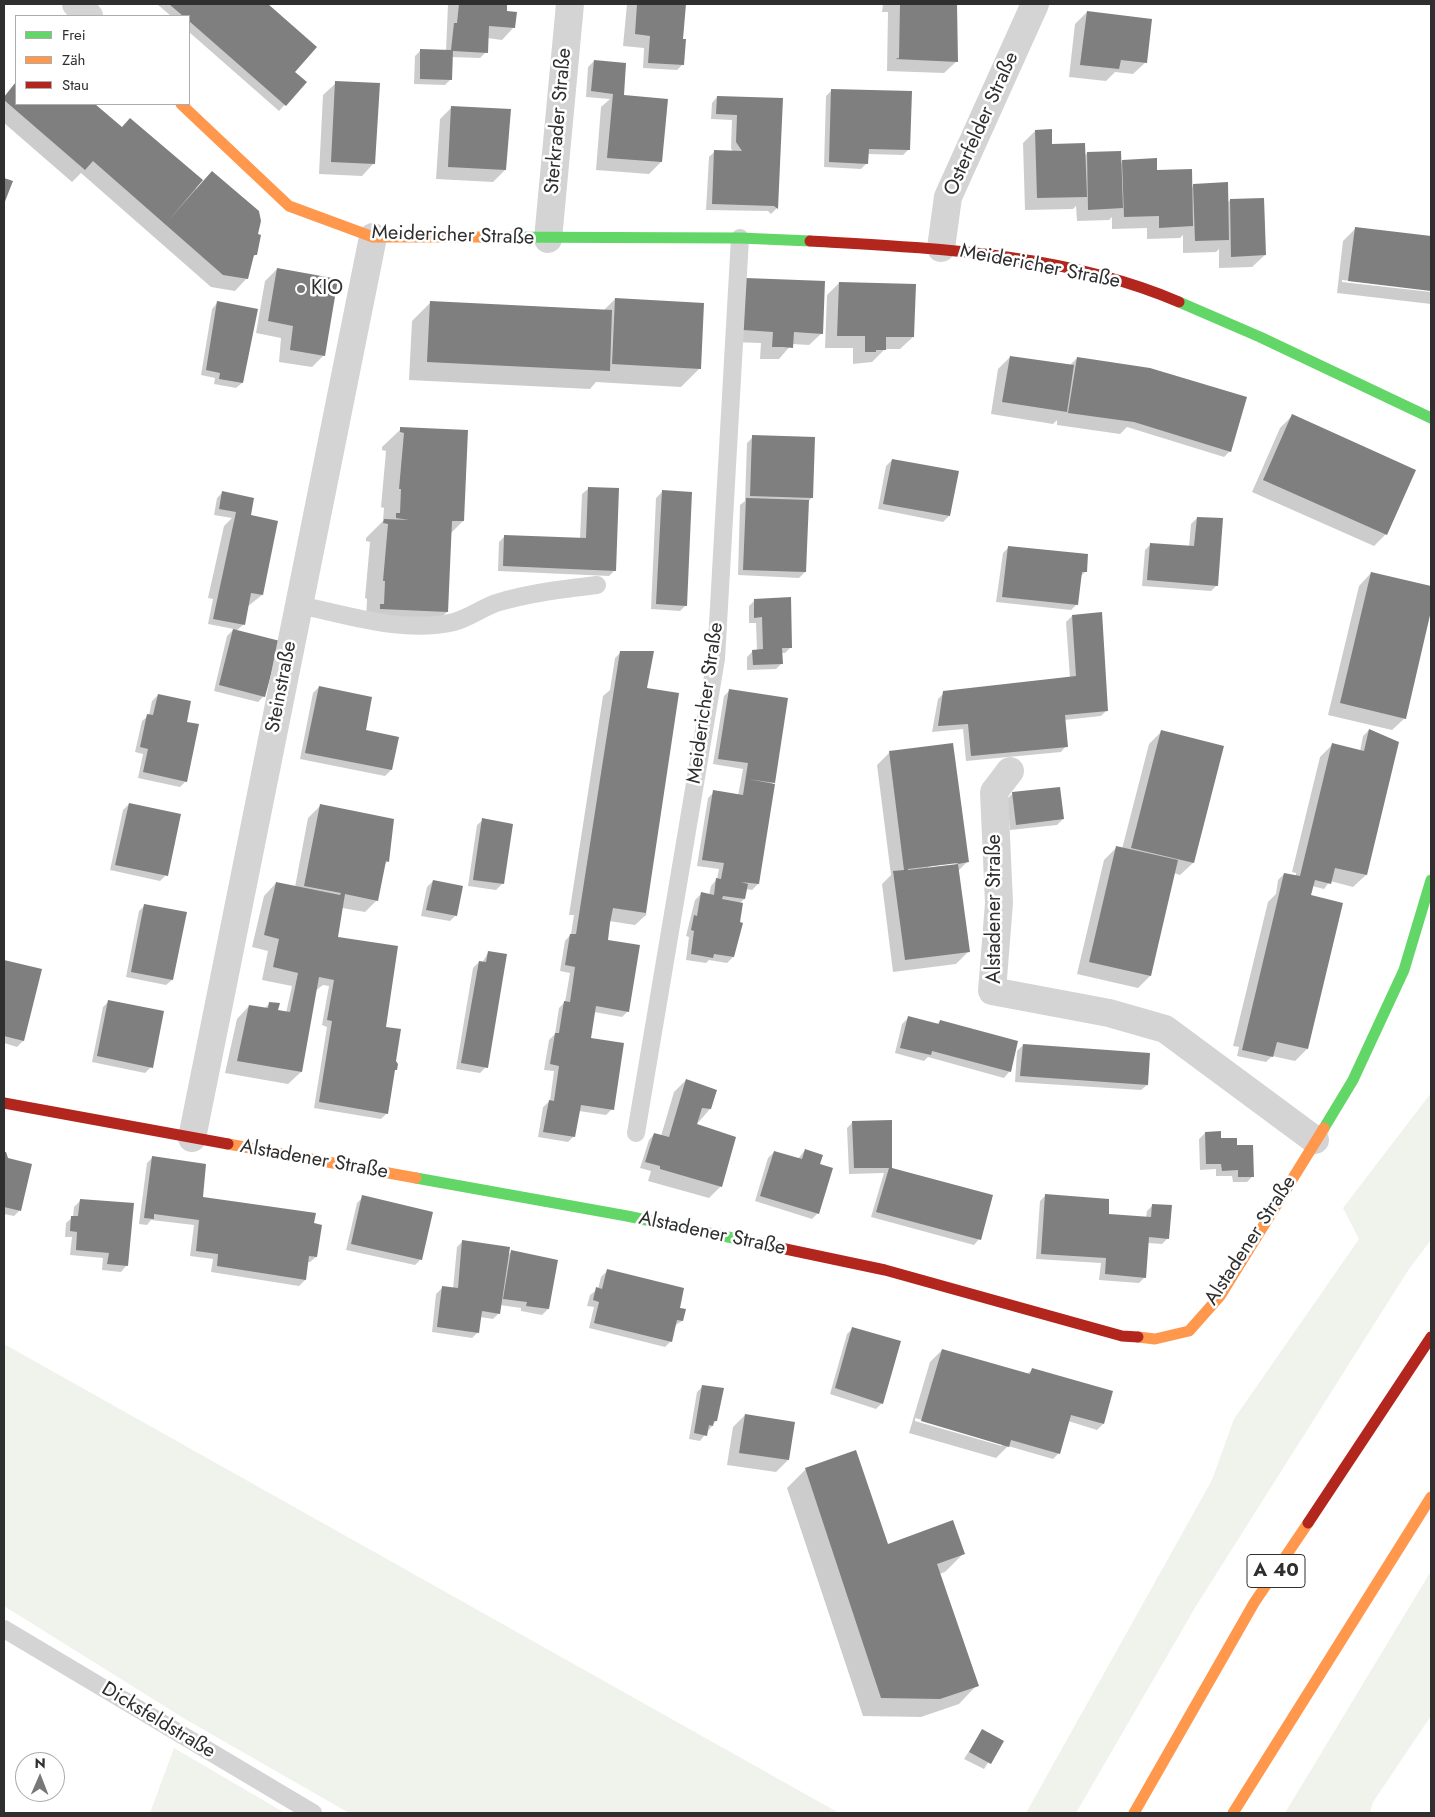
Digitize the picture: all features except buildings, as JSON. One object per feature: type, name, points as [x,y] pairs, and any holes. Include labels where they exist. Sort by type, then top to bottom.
[{"type":"main road","name":"Meidericher Straße","points":[[182,105],[289,206],[373,237],[548,239],[740,238],[941,248],[1080,270],[1149,289],[1260,337],[1431,418]]},
{"type":"main road","name":"Alstadener Straße","points":[[4,1104],[646,1220],[885,1270],[1122,1336],[1155,1339],[1189,1331],[1220,1296],[1353,1080],[1404,970],[1431,880]]},
{"type":"main road","name":"A 40","points":[[1134,1813],[1254,1603],[1431,1337]]},
{"type":"main road","points":[[1233,1813],[1431,1497]]},
{"type":"street","points":[[76,4],[88,15]]},
{"type":"street","name":"Sterkrader Straße","points":[[548,239],[570,4]]},
{"type":"street","name":"Osterfelder Straße","points":[[941,248],[948,198],[1035,4]]},
{"type":"street","name":"Steinstraße","points":[[192,1138],[373,237]]},
{"type":"street","name":"Alstadener Straße","points":[[1010,771],[994,792],[999,902],[992,991],[1109,1013],[1166,1029],[1315,1140]]},
{"type":"lane","name":"Meidericher Straße","points":[[636,1133],[716,659],[740,238]]},
{"type":"lane","points":[[299,605],[413,625],[454,622],[493,604],[525,594],[598,585]]},
{"type":"lane","name":"Dicksfeldstraße","points":[[4,1629],[313,1813]]},
{"type":"shaded area","points":[[1431,1093],[1431,1240],[1409,1269],[1196,1606],[1076,1813],[1026,1813],[1212,1480],[1234,1419],[1359,1239],[1343,1208]]},
{"type":"shaded area","points":[[4,1344],[839,1813],[349,1813],[185,1719],[4,1606]]},
{"type":"shaded area","points":[[1431,1571],[1431,1716],[1373,1802],[1370,1813],[1285,1813]]},
{"type":"shaded area","points":[[174,1748],[285,1813],[150,1813]]},
{"type":"traffic: fast","points":[[481,237],[740,238],[810,241]]},
{"type":"traffic: fast","points":[[1179,302],[1260,337],[1431,418]]},
{"type":"traffic: fast","points":[[1324,1128],[1353,1080],[1404,970],[1431,880]]},
{"type":"traffic: fast","points":[[416,1178],[627,1216],[757,1243]]},
{"type":"traffic: slow","points":[[182,105],[289,206],[373,237],[481,237]]},
{"type":"traffic: slow","points":[[1138,1337],[1155,1339],[1189,1331],[1220,1296],[1324,1128]]},
{"type":"traffic: slow","points":[[228,1144],[416,1178]]},
{"type":"traffic: slow","points":[[1233,1813],[1431,1497]]},
{"type":"traffic: slow","points":[[1134,1813],[1254,1603],[1308,1523]]},
{"type":"traffic: jam","points":[[810,241],[950,250],[1044,263],[1091,273],[1136,286],[1179,302]]},
{"type":"traffic: jam","points":[[4,1103],[228,1144]]},
{"type":"traffic: jam","points":[[757,1243],[885,1270],[1122,1336],[1138,1337]]},
{"type":"traffic: jam","points":[[1308,1523],[1431,1337]]},
{"type":"place","name":"KIO","points":[[301,289]]}]
